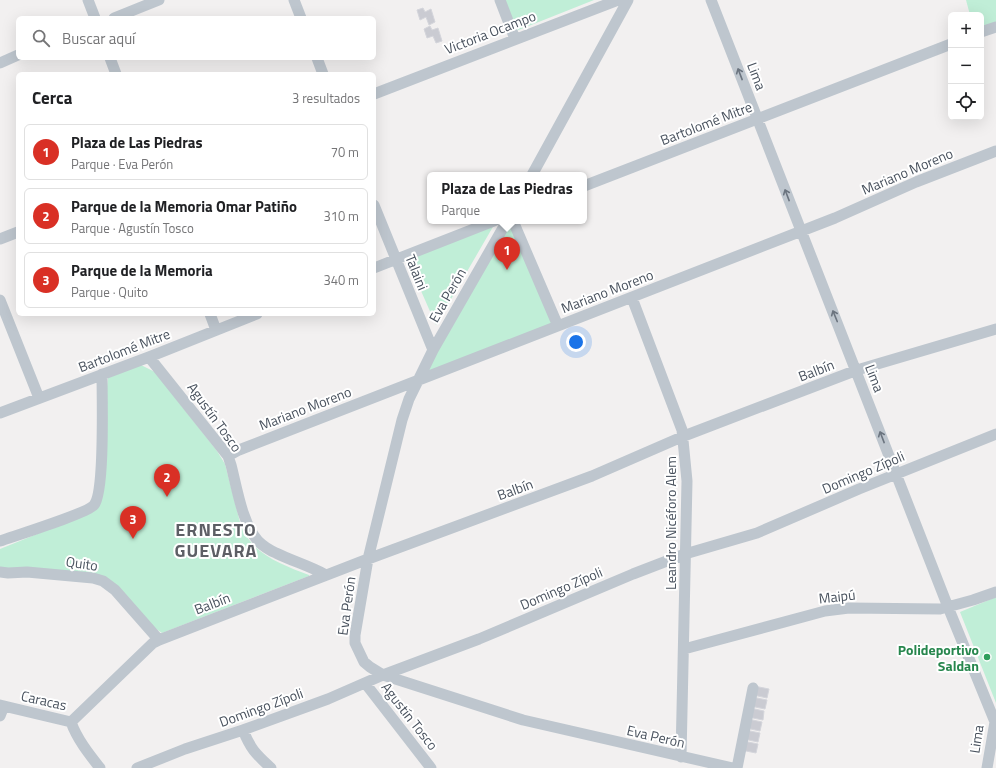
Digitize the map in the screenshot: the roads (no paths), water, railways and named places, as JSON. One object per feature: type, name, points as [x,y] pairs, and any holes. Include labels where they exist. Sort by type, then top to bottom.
[{"type":"street","points":[[88,0],[93,16]]},
{"type":"street","points":[[119,16],[159,0]]},
{"type":"street","points":[[294,0],[300,16]]},
{"type":"street","points":[[500,0],[515,39]]},
{"type":"street","name":"Victoria Ocampo","points":[[376,93],[618,0]]},
{"type":"street","points":[[534,172],[628,0]]},
{"type":"street","name":"Lima","points":[[712,0],[948,608],[996,722],[986,768]]},
{"type":"street","points":[[984,31],[996,27]]},
{"type":"street","name":"Bartolomé Mitre","points":[[587,185],[948,45]]},
{"type":"street","points":[[0,62],[16,57]]},
{"type":"street","points":[[111,60],[115,72]]},
{"type":"street","points":[[318,60],[322,72]]},
{"type":"street","name":"Mariano Moreno","points":[[228,456],[239,450],[802,232],[849,213],[916,182],[996,151]]},
{"type":"street","name":"Talaini","points":[[376,210],[433,350]]},
{"type":"street","points":[[376,267],[486,224]]},
{"type":"street","name":"Eva Perón","points":[[505,224],[433,350],[409,399],[402,420],[368,559],[356,624],[355,643],[364,662],[383,675],[517,718],[732,768]]},
{"type":"street","points":[[514,224],[558,326]]},
{"type":"street","points":[[0,239],[16,233]]},
{"type":"street","name":"Leandro Nicéforo Alem","points":[[632,298],[684,436],[687,481],[681,757]]},
{"type":"street","points":[[0,300],[39,398]]},
{"type":"street","points":[[211,316],[216,330]]},
{"type":"street","name":"Bartolomé Mitre","points":[[0,413],[149,357],[252,316]]},
{"type":"street","name":"Balbín","points":[[71,722],[153,643],[159,640],[368,559],[592,476],[684,436],[856,370],[996,329]]},
{"type":"street","name":"Agustín Tosco","points":[[149,357],[208,429],[228,456],[247,522],[258,540],[266,548],[326,575]]},
{"type":"street","points":[[0,541],[80,512],[94,505],[97,500],[101,479],[102,374]]},
{"type":"street","name":"Domingo Zípoli","points":[[137,768],[185,749],[243,730],[328,699],[383,675],[479,639],[633,574],[685,554],[757,533],[896,474],[996,434]]},
{"type":"street","name":"Quito","points":[[0,572],[27,572],[93,578],[103,581],[116,590],[159,640]]},
{"type":"street","name":"Maipú","points":[[684,649],[825,611],[849,608],[948,608],[996,592]]},
{"type":"street","name":"Agustín Tosco","points":[[365,683],[431,768]]},
{"type":"street","points":[[737,768],[753,688]]},
{"type":"street","name":"Caracas","points":[[1,709],[71,722],[73,728],[88,752],[100,768]]},
{"type":"street","points":[[243,730],[253,751],[270,768]]},
{"type":"place","name":"Plaza de Las Piedras","points":[[507,270]]},
{"type":"place","name":"Parque de la Memoria Omar Patiño","points":[[167,497]]},
{"type":"place","name":"Parque de la Memoria","points":[[133,539]]},
{"type":"place","name":"Polideportivo Saldan","points":[[987,657]]},
{"type":"district","name":"ERNESTO GUEVARA","points":[[216,539]]}]
